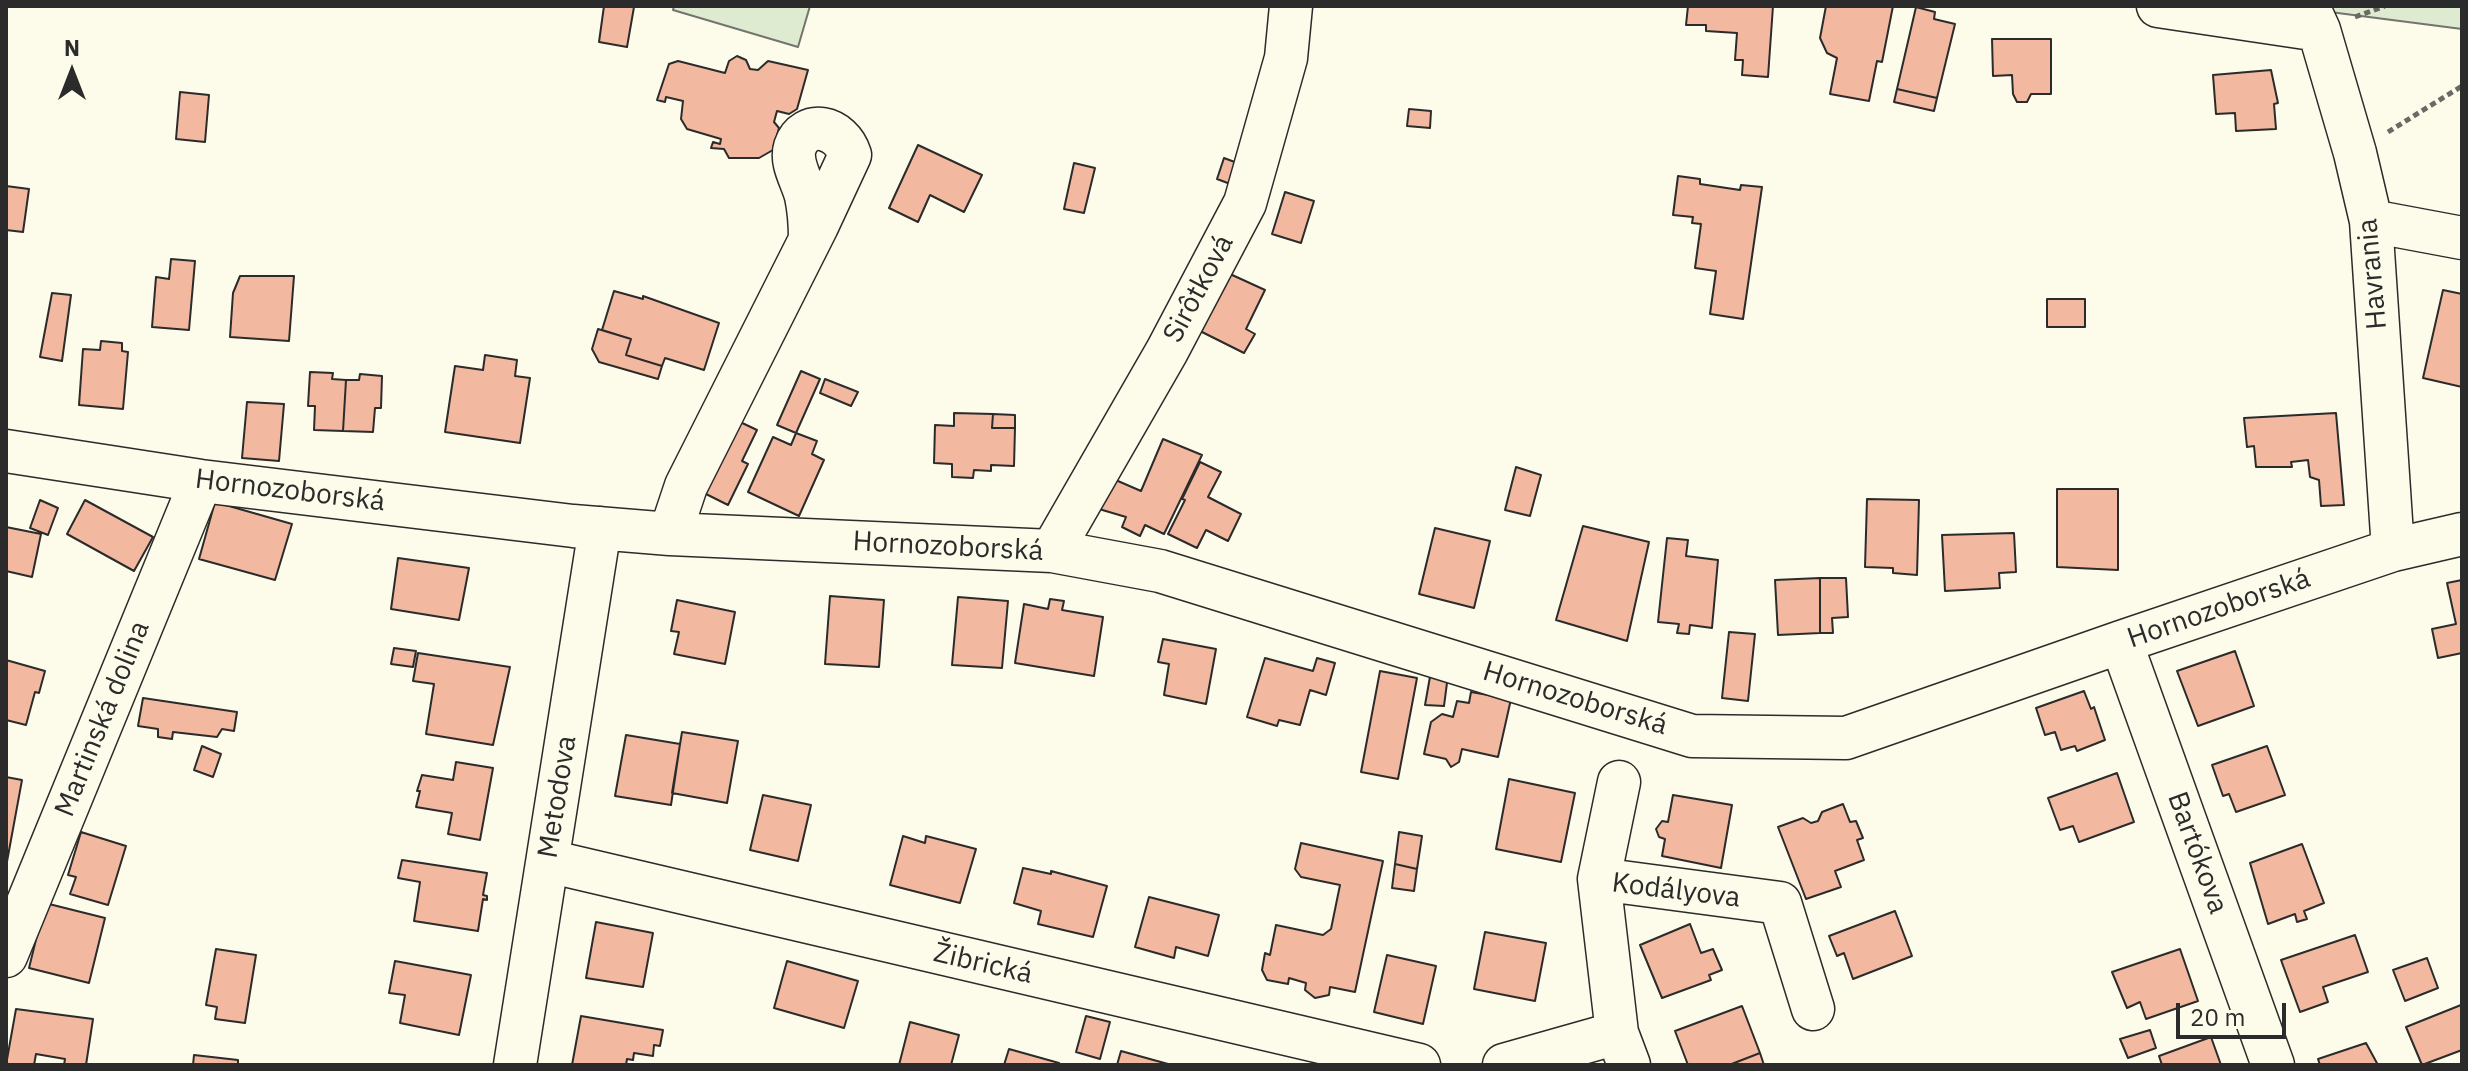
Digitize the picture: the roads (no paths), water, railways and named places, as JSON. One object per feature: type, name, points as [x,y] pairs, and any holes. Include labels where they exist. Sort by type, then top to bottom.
[{"type":"street","name":"Sirôtková","points":[[1052,551],[1167,351],[1245,203],[1286,58],[1291,6]]},
{"type":"street","points":[[2158,6],[2314,18]]},
{"type":"street","name":"Havrania","points":[[2314,18],[2355,153],[2371,221],[2393,550]]},
{"type":"street","points":[[2371,221],[2462,238]]},
{"type":"street","points":[[670,534],[686,486],[810,240]]},
{"type":"street","name":"Hornozoborská","points":[[6,451],[201,481],[600,528],[670,534],[1052,551],[1160,571],[1692,736],[1846,738],[2393,550],[2462,534]]},
{"type":"street","name":"Martinská dolina","points":[[6,956],[201,481]]},
{"type":"street","name":"Metodova","points":[[515,1065],[600,528]]},
{"type":"street","name":"Bartókova","points":[[2121,642],[2273,1065]]},
{"type":"street","points":[[1599,879],[1619,782]]},
{"type":"street","name":"Žibrická","points":[[548,861],[1419,1065]]},
{"type":"street","name":"Kodályova","points":[[1623,1049],[1599,879],[1780,903],[1813,1009]]},
{"type":"street","points":[[1504,1065],[1623,1049]]}]
